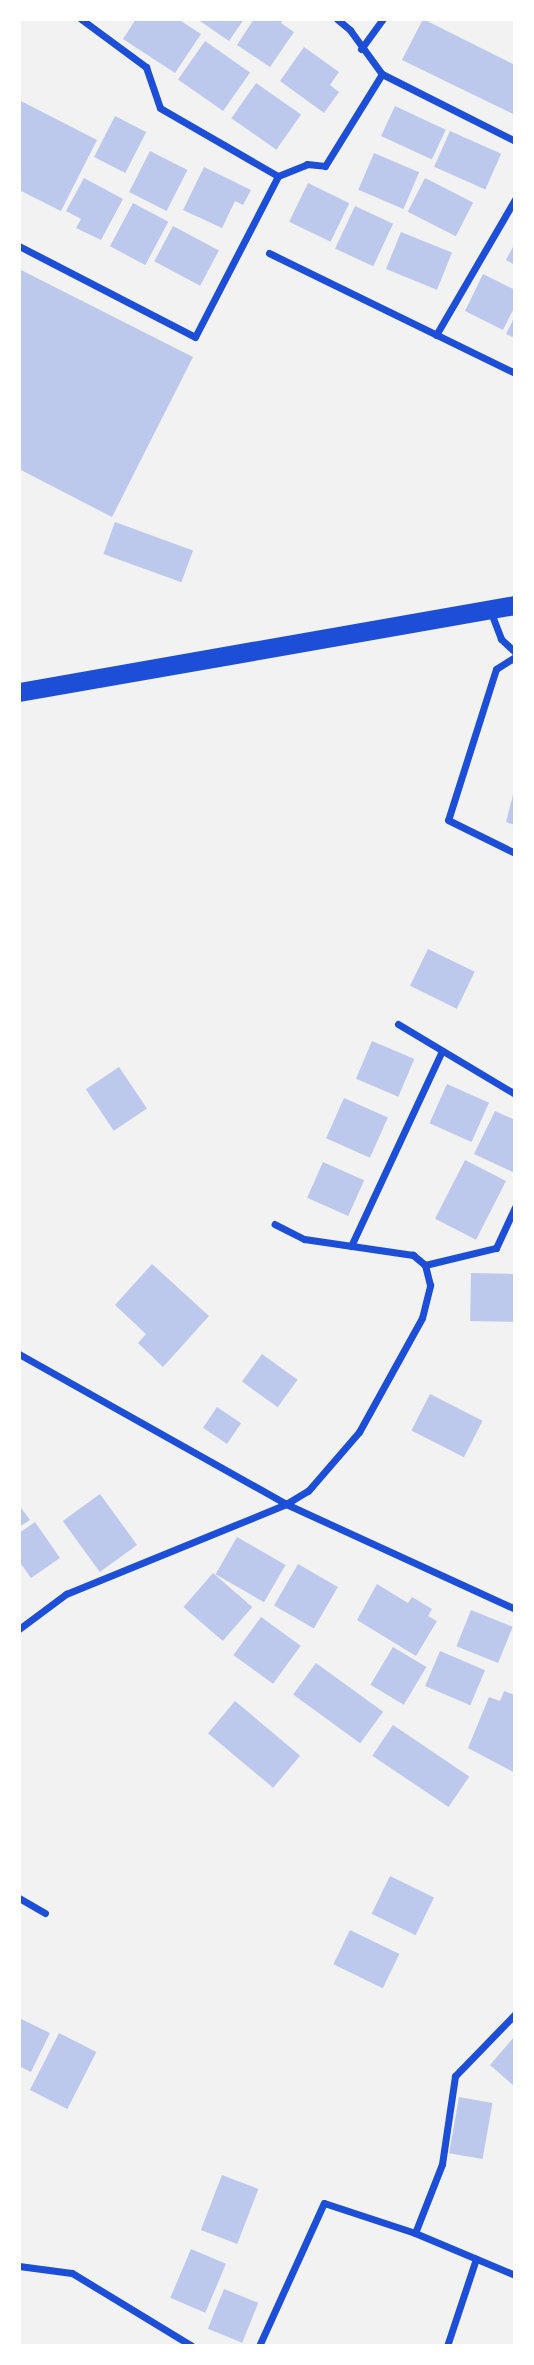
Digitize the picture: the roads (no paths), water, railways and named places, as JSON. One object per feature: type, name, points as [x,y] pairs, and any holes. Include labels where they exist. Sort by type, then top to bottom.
[{"type":"highway","points":[[19,692],[515,605]]},
{"type":"street","points":[[81,19],[146,67],[160,108],[278,176]]},
{"type":"street","points":[[337,19],[350,30],[382,75],[515,141]]},
{"type":"street","points":[[361,49],[383,19]]},
{"type":"street","points":[[19,246],[195,337],[278,176],[307,164],[325,166],[382,75]]},
{"type":"street","points":[[436,335],[515,200]]},
{"type":"street","points":[[268,253],[515,373]]},
{"type":"street","points":[[489,610],[501,639],[515,655],[496,669],[448,820],[515,853]]},
{"type":"street","points":[[398,1024],[515,1094]]},
{"type":"street","points":[[351,1246],[442,1051]]},
{"type":"street","points":[[425,1265],[496,1248],[515,1207]]},
{"type":"street","points":[[19,1629],[66,1594],[286,1504],[308,1491],[359,1432],[406,1353],[422,1318],[430,1285],[425,1265],[413,1255],[304,1239],[275,1224]]},
{"type":"street","points":[[19,1354],[286,1504],[515,1609]]},
{"type":"street","points":[[19,1898],[45,1913]]},
{"type":"street","points":[[415,2233],[442,2164],[455,2076],[515,2014]]},
{"type":"street","points":[[258,2346],[324,2203],[415,2233],[515,2275]]},
{"type":"street","points":[[447,2346],[476,2259]]},
{"type":"street","points":[[19,2266],[72,2273],[192,2346]]}]
